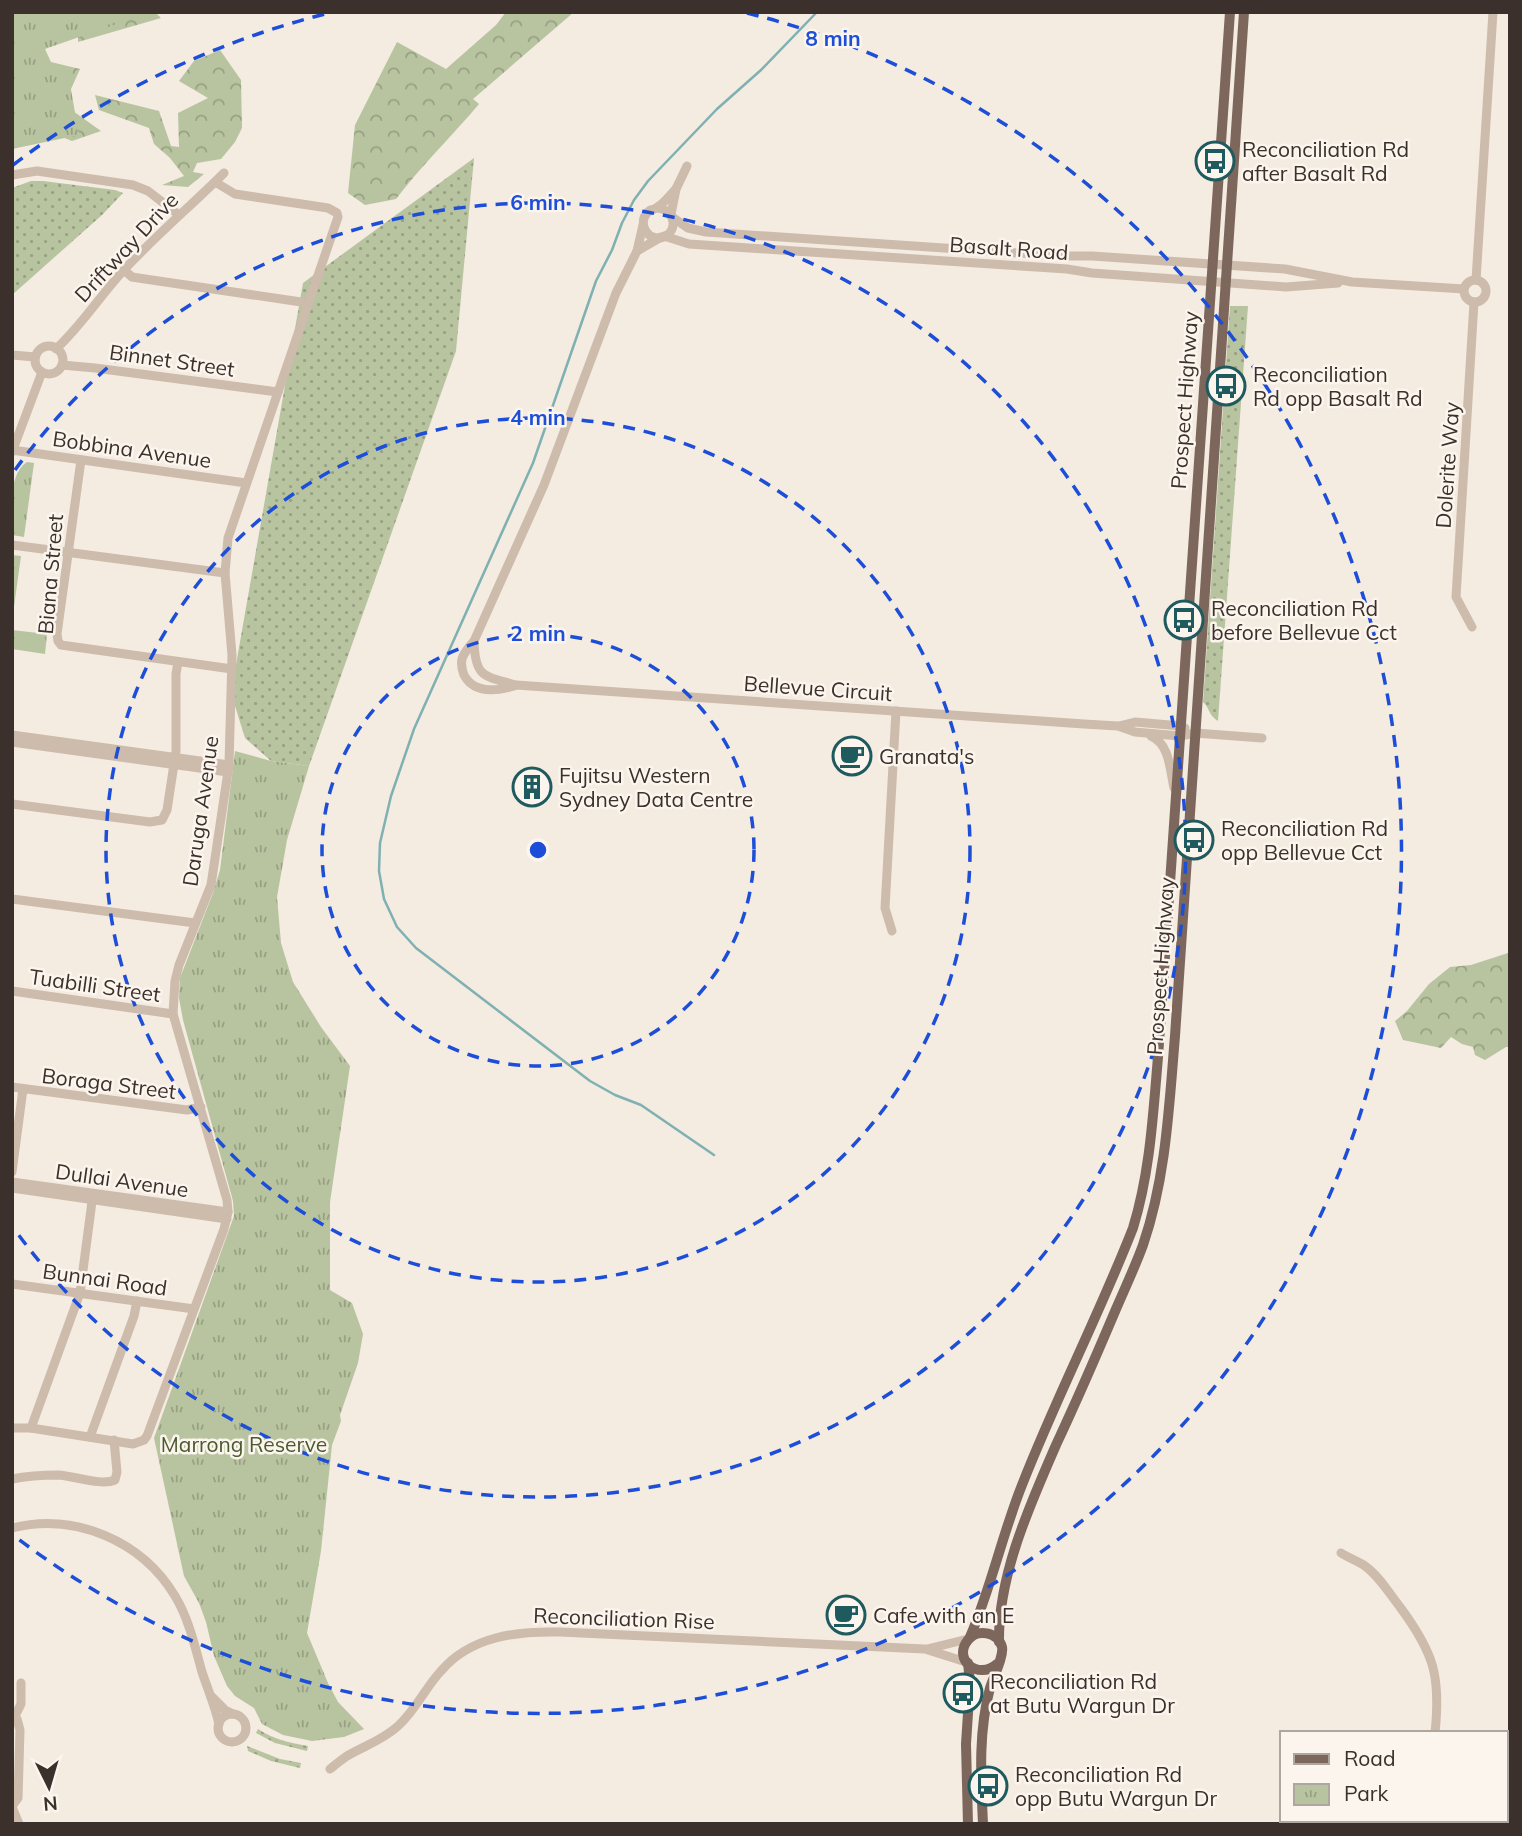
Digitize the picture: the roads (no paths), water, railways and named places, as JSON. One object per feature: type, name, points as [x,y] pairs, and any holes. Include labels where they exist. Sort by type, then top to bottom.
[{"type":"main road","name":"Prospect Highway","points":[[969,1638],[983,1606],[1021,1485],[1128,1240],[1138,1212],[1151,1145],[1230,12]]},
{"type":"main road","name":"Prospect Highway","points":[[999,1642],[1002,1602],[1030,1507],[1142,1246],[1157,1195],[1167,1129],[1244,12]]},
{"type":"main road","points":[[968,1824],[966,1764],[970,1682],[963,1650],[969,1638],[985,1632],[999,1642],[1002,1652],[987,1701],[982,1739],[984,1824]]},
{"type":"main road","points":[[967,1662],[974,1669],[985,1671],[997,1664]]},
{"type":"street","points":[[1476,280],[1493,12]]},
{"type":"street","points":[[637,251],[668,234],[673,226],[671,216],[676,189],[687,166]]},
{"type":"street","points":[[12,175],[37,171],[133,185],[148,191],[179,215]]},
{"type":"street","name":"Driftway Drive","points":[[57,349],[124,270],[224,173]]},
{"type":"street","name":"Daruga Avenue","points":[[215,182],[235,194],[328,208],[337,213],[337,224],[228,538],[225,573],[232,655],[228,768],[211,885],[177,973],[173,996],[173,1014],[228,1200],[227,1215]]},
{"type":"street","points":[[662,237],[648,233],[643,220],[648,212],[657,208],[676,189]]},
{"type":"street","points":[[657,208],[666,210],[671,216]]},
{"type":"street","name":"Basalt Road","points":[[671,216],[688,228],[706,232],[1284,269],[1352,282],[1464,289]]},
{"type":"street","name":"Bellevue Circuit","points":[[516,685],[499,690],[476,687],[470,683],[463,671],[462,659],[474,640],[544,485],[616,293],[637,251],[643,225]]},
{"type":"street","name":"Basalt Road","points":[[662,237],[689,244],[1067,269],[1286,287],[1352,282]]},
{"type":"street","points":[[1014,266],[1016,253]]},
{"type":"street","points":[[124,270],[132,276],[145,279],[308,303]]},
{"type":"street","points":[[1476,280],[1483,283],[1486,290],[1481,299],[1474,302],[1467,299],[1464,289],[1467,283],[1476,280]]},
{"type":"street","name":"Dolerite Way","points":[[1472,627],[1456,597],[1474,302]]},
{"type":"street","points":[[40,349],[57,349],[61,354],[62,365],[52,374],[42,372],[35,363],[35,357],[40,349]]},
{"type":"street","points":[[12,355],[35,357]]},
{"type":"street","name":"Binnet Street","points":[[62,365],[278,392]]},
{"type":"street","points":[[12,451],[42,372]]},
{"type":"street","name":"Bobbina Avenue","points":[[12,451],[246,483]]},
{"type":"street","name":"Biana Street","points":[[81,460],[58,641],[61,645],[232,669]]},
{"type":"street","points":[[12,545],[225,573]]},
{"type":"street","name":"Bellevue Circuit","points":[[474,640],[476,663],[483,673],[516,685],[1118,726],[1135,722],[1195,733],[1262,738]]},
{"type":"street","points":[[12,804],[150,822],[162,820],[167,810],[175,761],[178,662]]},
{"type":"street","points":[[892,931],[885,908],[896,711]]},
{"type":"street","name":"Bellevue Circuit","points":[[1118,726],[1135,733],[1180,731]]},
{"type":"street","points":[[1144,733],[1157,738],[1164,748],[1176,796]]},
{"type":"street","points":[[12,735],[175,761]]},
{"type":"street","points":[[12,742],[228,768]]},
{"type":"street","points":[[12,899],[195,923]]},
{"type":"street","name":"Tuabilli Street","points":[[12,991],[173,1014]]},
{"type":"street","name":"Boraga Street","points":[[12,1087],[187,1110],[201,1107]]},
{"type":"street","points":[[12,1171],[23,1089]]},
{"type":"street","name":"Dullai Avenue","points":[[12,1182],[92,1197]]},
{"type":"street","name":"Dullai Avenue","points":[[12,1188],[227,1215]]},
{"type":"street","points":[[31,1428],[80,1293],[92,1197]]},
{"type":"street","points":[[12,1428],[31,1428],[133,1444],[144,1440],[227,1215]]},
{"type":"street","name":"Bunnai Road","points":[[12,1284],[194,1309]]},
{"type":"street","points":[[90,1437],[137,1301]]},
{"type":"street","points":[[12,1479],[58,1475],[110,1482],[115,1480],[117,1472],[114,1440]]},
{"type":"street","points":[[12,1528],[45,1523],[74,1526],[111,1538],[145,1560],[165,1581],[177,1599],[211,1696],[219,1732],[224,1739],[233,1741],[241,1738],[245,1730],[244,1721],[225,1710],[211,1696]]},
{"type":"street","points":[[1341,1553],[1366,1567],[1381,1582],[1423,1639],[1436,1681],[1438,1697],[1435,1731]]},
{"type":"street","name":"Reconciliation Rise","points":[[330,1769],[346,1756],[382,1738],[397,1727],[454,1658],[488,1640],[511,1634],[551,1632],[925,1649],[967,1662]]},
{"type":"street","name":"Reconciliation Rise","points":[[925,1649],[969,1638]]},
{"type":"street","points":[[19,1824],[12,1806],[18,1798],[20,1730],[14,1716],[21,1704],[21,1683]]},
{"type":"street","points":[[219,1724],[224,1717],[233,1714]]},
{"type":"waterway","points":[[714,1155],[641,1105],[590,1081],[416,948],[397,927],[384,899],[379,871],[380,843],[391,796],[414,729],[533,463],[596,281],[634,200],[648,181],[717,109],[761,70],[817,12]]},
{"type":"place","name":"Reconciliation Rd after Basalt Rd","points":[[1215,161]]},
{"type":"place","name":"Reconciliation Rd opp Basalt Rd","points":[[1226,386]]},
{"type":"place","name":"Reconciliation Rd before Bellevue Cct","points":[[1184,620]]},
{"type":"place","name":"Granata's","points":[[852,756]]},
{"type":"place","name":"Fujitsu Western Sydney Data Centre","points":[[532,787]]},
{"type":"place","name":"Reconciliation Rd opp Bellevue Cct","points":[[1194,840]]},
{"type":"place","name":"Cafe with an E","points":[[846,1615]]},
{"type":"place","name":"Reconciliation Rd at Butu Wargun Dr","points":[[963,1693]]},
{"type":"place","name":"Reconciliation Rd opp Butu Wargun Dr","points":[[988,1786]]},
{"type":"park label","name":"Marrong Reserve","points":[[244,1444]]}]
